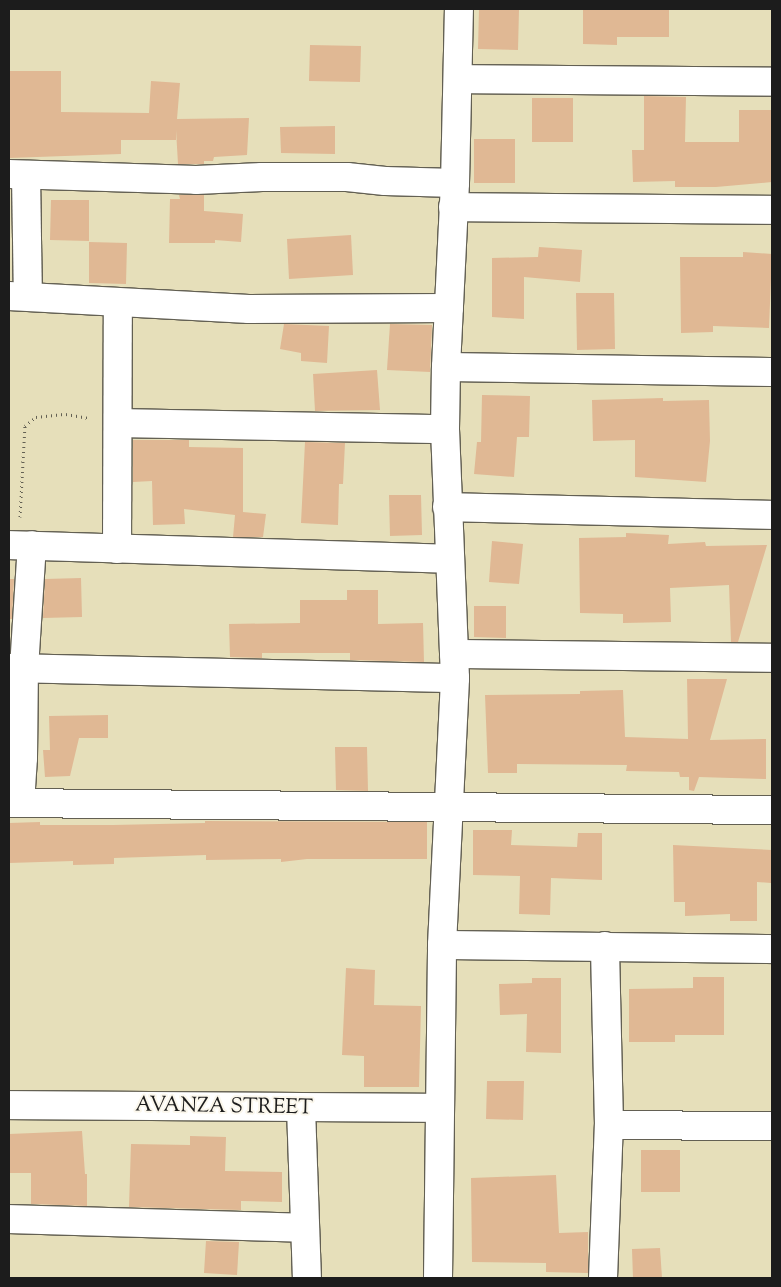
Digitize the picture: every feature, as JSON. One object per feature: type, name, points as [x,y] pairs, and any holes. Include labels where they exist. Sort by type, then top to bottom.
[{"type":"street","points":[[438,1278],[442,945],[450,807],[454,666],[447,507],[446,367],[454,195],[459,9]]},
{"type":"street","points":[[458,79],[772,82]]},
{"type":"street","points":[[449,308],[250,309],[18,296],[17,174],[196,180],[262,177],[348,177],[454,195],[772,210]]},
{"type":"street","points":[[117,549],[118,303]]},
{"type":"street","points":[[446,367],[772,372]]},
{"type":"street","points":[[118,423],[445,429]]},
{"type":"street","points":[[447,507],[772,514]]},
{"type":"street","points":[[449,559],[20,545],[16,668],[23,758],[14,803],[772,810]]},
{"type":"street","points":[[16,668],[275,675],[454,666],[772,658]]},
{"type":"street","points":[[442,945],[772,949]]},
{"type":"street","points":[[603,1278],[609,1125],[605,946]]},
{"type":"street","name":"AVANZA STREET","points":[[9,1105],[440,1108]]},
{"type":"street","points":[[301,1108],[307,1278]]},
{"type":"street","points":[[609,1125],[772,1126]]},
{"type":"street","points":[[9,1219],[304,1228]]},
{"type":"path","points":[[20,545],[25,426],[36,417],[66,414],[118,423]]},
{"type":"building","points":[[479,9],[519,9],[518,50],[478,49]]},
{"type":"building","points":[[583,9],[669,9],[669,37],[617,37],[617,45],[583,44]]},
{"type":"building","points":[[310,45],[361,46],[360,82],[309,81]]},
{"type":"building","points":[[9,71],[61,71],[61,112],[149,113],[151,81],[180,83],[177,119],[249,118],[247,155],[214,157],[213,161],[204,161],[204,164],[178,164],[176,130],[176,140],[121,140],[121,154],[9,158]]},
{"type":"building","points":[[644,96],[686,97],[685,142],[739,142],[739,110],[772,110],[772,182],[716,187],[675,187],[675,181],[633,182],[632,150],[644,150]]},
{"type":"building","points":[[532,98],[573,98],[573,142],[532,142]]},
{"type":"building","points":[[335,126],[335,154],[281,153],[280,127]]},
{"type":"building","points":[[474,139],[515,139],[515,183],[474,183]]},
{"type":"building","points":[[179,195],[204,195],[204,211],[243,214],[241,242],[215,240],[215,243],[169,243],[170,199],[180,199]]},
{"type":"building","points":[[51,200],[89,200],[89,241],[50,240]]},
{"type":"building","points":[[351,235],[353,275],[289,279],[287,239]]},
{"type":"building","points":[[89,242],[127,243],[126,284],[89,283]]},
{"type":"building","points":[[539,247],[582,250],[580,282],[524,277],[524,319],[492,317],[492,258],[538,257]]},
{"type":"building","points":[[743,252],[772,254],[769,328],[713,326],[713,332],[681,333],[680,257],[743,257]]},
{"type":"building","points":[[576,293],[614,293],[615,349],[577,350]]},
{"type":"building","points":[[284,324],[329,326],[327,363],[301,361],[301,353],[280,349]]},
{"type":"building","points":[[390,324],[432,325],[430,372],[387,370]]},
{"type":"building","points":[[377,370],[380,410],[315,411],[313,374]]},
{"type":"building","points":[[482,395],[530,396],[529,437],[517,437],[514,477],[474,474],[477,442],[481,442]]},
{"type":"building","points":[[663,398],[663,401],[709,400],[710,441],[706,482],[635,477],[635,440],[593,441],[592,400]]},
{"type":"building","points":[[133,440],[189,440],[189,447],[243,448],[243,512],[266,514],[263,537],[233,537],[235,515],[184,509],[185,524],[153,525],[152,481],[133,482]]},
{"type":"building","points":[[305,442],[345,443],[343,484],[339,484],[338,525],[301,523]]},
{"type":"building","points":[[389,495],[421,495],[422,535],[390,536]]},
{"type":"building","points":[[626,533],[669,535],[668,544],[705,542],[706,546],[767,545],[738,642],[731,642],[729,585],[670,588],[671,622],[623,623],[623,614],[580,613],[579,538],[626,537]]},
{"type":"building","points":[[492,541],[523,544],[519,584],[489,582]]},
{"type":"building","points":[[81,578],[82,617],[43,618],[45,579]]},
{"type":"building","points":[[9,579],[14,579],[12,619],[9,619]]},
{"type":"building","points":[[347,590],[378,590],[378,624],[423,623],[424,662],[350,660],[350,653],[262,653],[262,658],[230,657],[229,624],[300,623],[300,600],[347,600]]},
{"type":"building","points":[[474,606],[506,606],[506,638],[474,637]]},
{"type":"building","points":[[687,679],[727,679],[710,740],[766,739],[766,779],[699,777],[694,791],[689,790],[689,777],[680,777],[679,772],[626,771],[627,765],[517,764],[517,773],[488,773],[485,695],[580,694],[580,691],[623,690],[625,737],[688,739]]},
{"type":"building","points":[[108,715],[108,738],[79,738],[70,776],[45,777],[43,750],[50,750],[49,716]]},
{"type":"building","points":[[335,747],[367,747],[368,791],[336,790]]},
{"type":"building","points":[[205,821],[427,822],[427,859],[307,859],[281,862],[281,859],[206,860],[206,855],[114,858],[114,864],[73,865],[73,861],[9,863],[9,823],[40,822],[40,825],[113,825],[205,823]]},
{"type":"building","points":[[473,830],[512,830],[511,845],[577,847],[578,833],[602,833],[602,880],[551,878],[550,915],[519,914],[520,876],[473,875]]},
{"type":"building","points":[[673,845],[772,850],[771,883],[757,882],[757,921],[730,921],[730,914],[685,916],[685,902],[674,902]]},
{"type":"building","points":[[346,968],[375,970],[374,1005],[421,1006],[419,1087],[364,1087],[364,1056],[342,1055]]},
{"type":"building","points":[[693,977],[724,977],[724,1035],[675,1035],[675,1042],[629,1042],[629,989],[693,988]]},
{"type":"building","points":[[532,978],[561,978],[561,1053],[526,1052],[527,1014],[500,1015],[499,984],[532,983]]},
{"type":"building","points":[[487,1081],[524,1081],[523,1120],[486,1119]]},
{"type":"building","points":[[82,1131],[85,1174],[87,1174],[87,1206],[31,1204],[31,1173],[9,1173],[9,1134]]},
{"type":"building","points":[[190,1136],[226,1137],[225,1171],[282,1172],[282,1202],[241,1201],[241,1210],[129,1207],[131,1144],[190,1145]]},
{"type":"building","points":[[641,1150],[680,1150],[680,1192],[641,1192]]},
{"type":"building","points":[[556,1175],[559,1233],[588,1232],[588,1273],[546,1272],[546,1263],[472,1262],[471,1178]]},
{"type":"building","points":[[206,1241],[239,1242],[237,1275],[204,1273]]},
{"type":"building","points":[[660,1248],[662,1278],[633,1278],[632,1249]]}]
